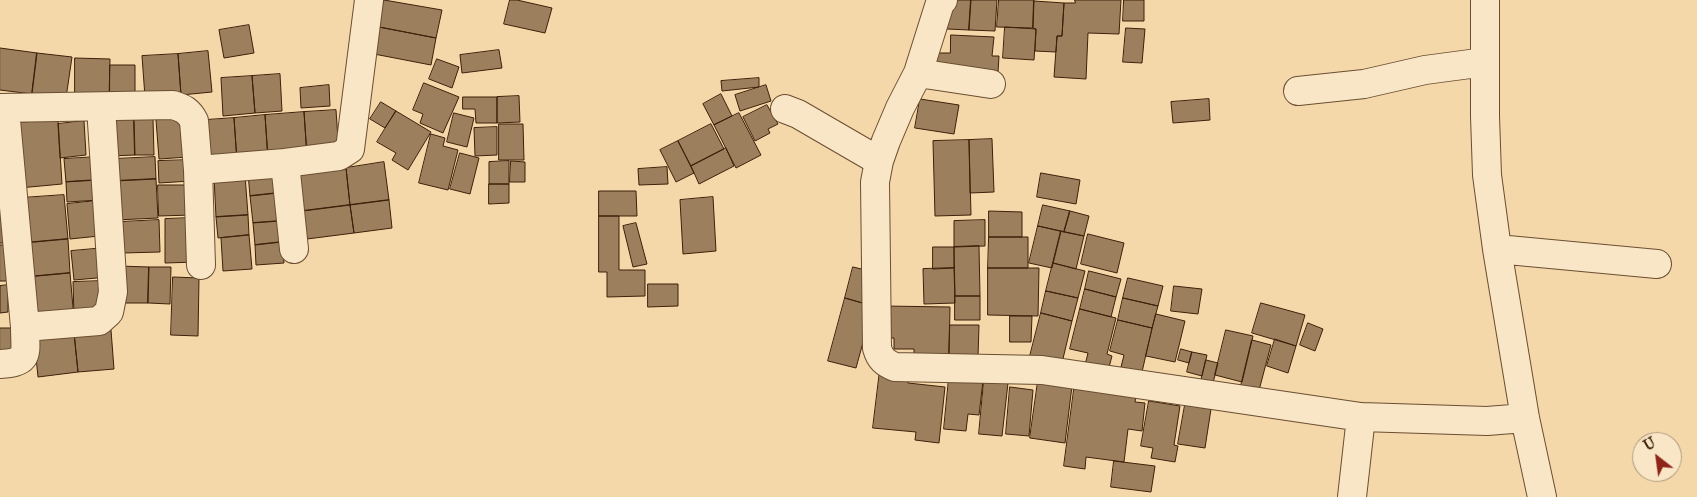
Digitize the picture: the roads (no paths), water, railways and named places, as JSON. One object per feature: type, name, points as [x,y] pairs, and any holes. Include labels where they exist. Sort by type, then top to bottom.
[{"type":"street","points":[[198,170],[285,163],[339,156],[350,149],[368,0]]},
{"type":"street","points":[[943,0],[940,4],[918,73],[900,108],[879,161],[875,182],[877,348],[880,357],[886,364],[895,367],[1042,370],[1361,417],[1487,421],[1525,418]]},
{"type":"street","points":[[1485,0],[1487,175],[1496,249],[1525,418],[1542,497]]},
{"type":"street","points":[[1298,91],[1364,84],[1425,70],[1485,62]]},
{"type":"street","points":[[918,73],[990,84]]},
{"type":"street","points":[[0,364],[21,360],[25,354],[25,327],[2,109],[173,105],[182,108],[190,114],[194,121],[198,170],[201,266]]},
{"type":"street","points":[[25,327],[99,321],[109,312],[113,292],[101,107]]},
{"type":"street","points":[[785,109],[798,114],[879,161]]},
{"type":"street","points":[[285,163],[294,249]]},
{"type":"street","points":[[1496,249],[1657,264]]},
{"type":"street","points":[[1352,497],[1361,417]]}]
